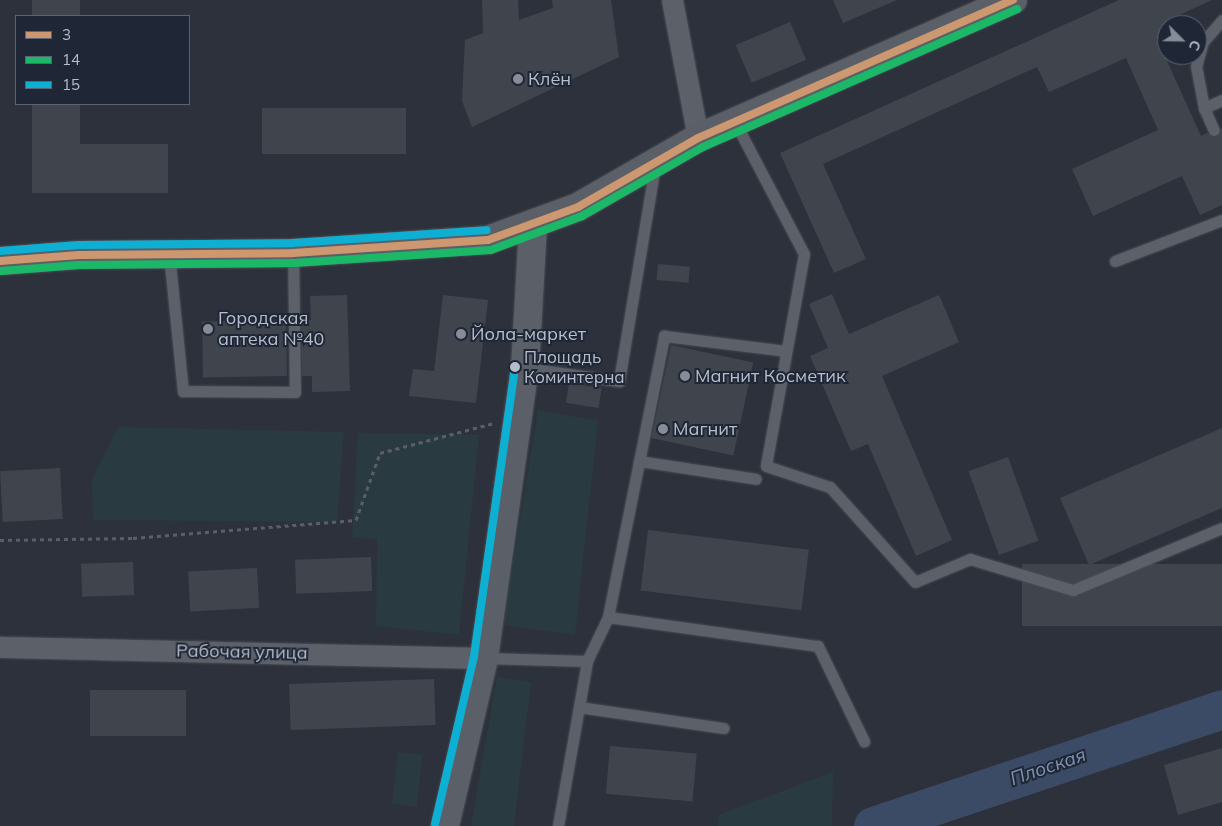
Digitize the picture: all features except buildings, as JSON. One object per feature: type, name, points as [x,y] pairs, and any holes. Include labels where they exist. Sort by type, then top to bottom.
[{"type":"main road","points":[[0,260],[169,254],[293,253],[488,240],[578,207],[698,138],[1013,0]]},
{"type":"main road","points":[[445,826],[484,658],[525,368],[533,223]]},
{"type":"street","points":[[672,0],[698,138]]},
{"type":"street","name":"Рабочая улица","points":[[0,646],[484,658]]},
{"type":"lane","points":[[1214,130],[1204,108],[1196,66],[1204,42],[1222,20]]},
{"type":"lane","points":[[1204,108],[1222,100]]},
{"type":"lane","points":[[735,122],[804,254],[766,466],[830,487],[915,582],[970,559],[1073,590],[1222,528]]},
{"type":"lane","points":[[525,368],[619,381],[655,162]]},
{"type":"lane","points":[[1115,261],[1222,220]]},
{"type":"lane","points":[[169,254],[183,391],[295,392],[293,253]]},
{"type":"lane","points":[[558,826],[587,661],[608,617],[664,336],[786,351]]},
{"type":"lane","points":[[639,461],[756,479]]},
{"type":"lane","points":[[608,617],[818,646],[864,741]]},
{"type":"lane","points":[[484,658],[587,661]]},
{"type":"lane","points":[[579,707],[723,728]]},
{"type":"path","points":[[0,540],[133,538],[356,520],[380,453],[519,416]]},
{"type":"shaded area","points":[[538,410],[598,421],[575,635],[503,625]]},
{"type":"shaded area","points":[[118,427],[344,432],[337,522],[93,520],[92,479]]},
{"type":"shaded area","points":[[358,433],[479,435],[459,635],[376,626],[377,539],[352,538]]},
{"type":"shaded area","points":[[497,677],[531,682],[514,826],[471,826]]},
{"type":"shaded area","points":[[398,752],[423,755],[416,807],[392,804]]},
{"type":"shaded area","points":[[833,772],[832,826],[718,826],[719,815]]},
{"type":"waterway","name":"Плоская","points":[[873,826],[1222,709]]},
{"type":"transit line","name":"3","points":[[0,261],[79,255],[293,253],[488,240],[578,207],[698,138],[1013,0]]},
{"type":"transit line","name":"14","points":[[1,271],[79,265],[294,263],[491,250],[582,216],[703,147],[1017,9]]},
{"type":"transit line","name":"15","points":[[0,251],[79,245],[293,243],[487,230]]},
{"type":"transit line","name":"15","points":[[435,824],[474,656],[515,367]]},
{"type":"place","name":"Клён","points":[[518,79]]},
{"type":"place","name":"Городская аптека №40","points":[[208,329]]},
{"type":"place","name":"Йола-маркет","points":[[461,334]]},
{"type":"place","name":"Площадь Коминтерна","points":[[515,367]]},
{"type":"place","name":"Магнит Косметик","points":[[685,376]]},
{"type":"place","name":"Магнит","points":[[663,429]]}]
